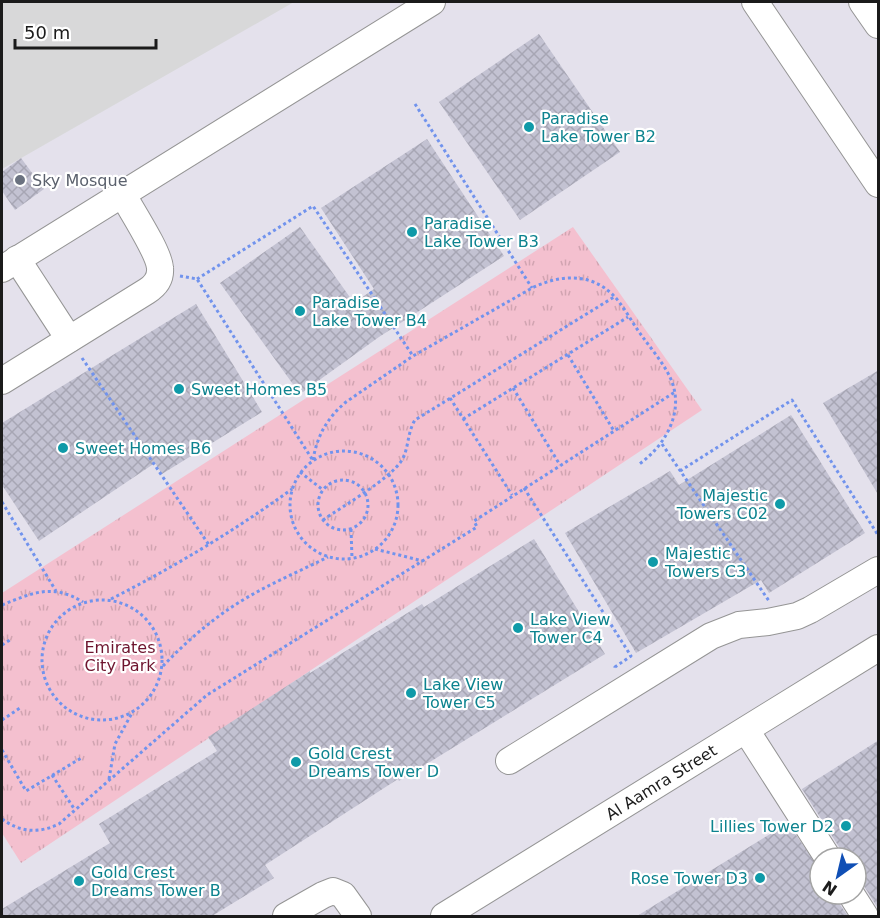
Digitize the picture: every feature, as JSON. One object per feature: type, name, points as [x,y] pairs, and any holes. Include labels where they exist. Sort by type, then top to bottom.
[{"type":"street","points":[[69,339],[9,264],[432,2]]},
{"type":"street","points":[[755,2],[879,184]]},
{"type":"street","points":[[862,2],[878,24]]},
{"type":"street","points":[[2,381],[156,284],[160,272],[158,259],[122,193]]},
{"type":"street","points":[[509,761],[725,630],[746,624],[783,620],[810,610],[879,570]]},
{"type":"street","name":"Al Aamra Street","points":[[444,916],[879,648]]},
{"type":"street","points":[[746,730],[820,846]]},
{"type":"street","points":[[286,916],[333,891],[343,895],[358,916]]},
{"type":"path","points":[[415,104],[532,288]]},
{"type":"path","points":[[160,272],[197,279],[313,206],[413,356]]},
{"type":"path","points":[[313,460],[318,438],[337,409],[413,356],[532,288],[552,280],[574,277],[595,283],[614,296],[667,372],[675,392],[673,421],[662,444],[638,465]]},
{"type":"path","points":[[197,279],[313,460]]},
{"type":"path","points":[[323,520],[400,463],[410,428],[415,420],[614,296]]},
{"type":"path","points":[[463,419],[628,317]]},
{"type":"path","points":[[69,339],[209,545]]},
{"type":"path","points":[[568,354],[614,431]]},
{"type":"path","points":[[513,388],[560,465]]},
{"type":"path","points":[[2,819],[20,829],[40,831],[59,824],[207,695],[477,527],[474,521],[675,392]]},
{"type":"path","points":[[450,398],[512,496]]},
{"type":"path","points":[[680,471],[792,400],[879,535]]},
{"type":"path","points":[[662,444],[783,620]]},
{"type":"path","points":[[335,451],[347,451],[371,458],[388,474],[397,497],[396,521],[387,537],[375,549],[352,558],[328,557],[307,545],[294,525],[290,501],[292,489],[300,472],[313,460],[335,451]]},
{"type":"path","points":[[300,472],[323,490]]},
{"type":"path","points":[[344,480],[364,491],[368,506],[367,514],[351,529],[336,529],[323,520],[318,505],[323,490],[329,485],[344,480]]},
{"type":"path","points":[[524,488],[631,656],[615,667],[628,688]]},
{"type":"path","points":[[109,600],[157,576],[209,545],[292,489]]},
{"type":"path","points":[[2,502],[56,591]]},
{"type":"path","points":[[351,529],[352,558]]},
{"type":"path","points":[[375,549],[423,561]]},
{"type":"path","points":[[162,668],[182,647],[226,611],[328,557]]},
{"type":"path","points":[[2,605],[36,592],[56,591],[83,602]]},
{"type":"path","points":[[109,781],[115,744],[133,711],[152,693],[159,681],[162,654],[159,641],[149,623],[135,609],[109,600],[83,602],[70,608],[59,616],[45,639],[41,665],[47,685],[58,702],[81,716],[107,720],[133,711]]},
{"type":"path","points":[[2,645],[10,639]]},
{"type":"path","points":[[2,720],[20,708]]},
{"type":"path","points":[[2,750],[26,791],[83,757]]},
{"type":"path","points":[[52,775],[75,810]]},
{"type":"shaded area","points":[[2,2],[294,2],[2,169]]},
{"type":"green space","name":"Emirates City Park","points":[[573,227],[702,410],[21,863],[2,833],[2,593]]},
{"type":"building","name":"Paradise Lake Tower B2","points":[[539,34],[620,152],[520,220],[439,102]]},
{"type":"building","points":[[427,139],[504,256],[379,337],[300,394],[220,283],[300,227],[354,303],[374,289],[321,208]]},
{"type":"building","name":"Sky Mosque","points":[[21,158],[44,189],[15,210],[2,191],[2,172]]},
{"type":"building","points":[[196,304],[262,412],[162,474],[155,463],[39,541],[2,485],[2,423]]},
{"type":"building","points":[[879,370],[879,496],[823,403]]},
{"type":"building","points":[[791,415],[865,533],[769,593],[761,580],[636,653],[565,533],[670,471],[679,485]]},
{"type":"building","points":[[534,539],[605,654],[399,781],[398,779],[265,865],[274,878],[212,916],[2,916],[2,909],[110,843],[99,824],[217,751],[208,737],[310,671],[310,673],[422,604],[424,607]]},
{"type":"building","name":"Lillies Tower D2","points":[[879,740],[879,910],[868,892],[868,846],[838,846],[802,789]]},
{"type":"building","name":"Rose Tower D3","points":[[788,823],[808,852],[808,906],[841,906],[848,916],[637,916]]},
{"type":"place","name":"Paradise Lake Tower B2","points":[[529,127]]},
{"type":"place","name":"Sky Mosque","points":[[20,180]]},
{"type":"place","name":"Paradise Lake Tower B3","points":[[412,232]]},
{"type":"place","name":"Paradise Lake Tower B4","points":[[300,311]]},
{"type":"place","name":"Sweet Homes B5","points":[[179,389]]},
{"type":"place","name":"Sweet Homes B6","points":[[63,448]]},
{"type":"place","name":"Majestic Towers C02","points":[[780,504]]},
{"type":"place","name":"Majestic Towers C3","points":[[653,562]]},
{"type":"place","name":"Lake View Tower C4","points":[[518,628]]},
{"type":"place","name":"Lake View Tower C5","points":[[411,693]]},
{"type":"place","name":"Gold Crest Dreams Tower D","points":[[296,762]]},
{"type":"place","name":"Lillies Tower D2","points":[[846,826]]},
{"type":"place","name":"Rose Tower D3","points":[[760,878]]},
{"type":"place","name":"Gold Crest Dreams Tower B","points":[[79,881]]}]
